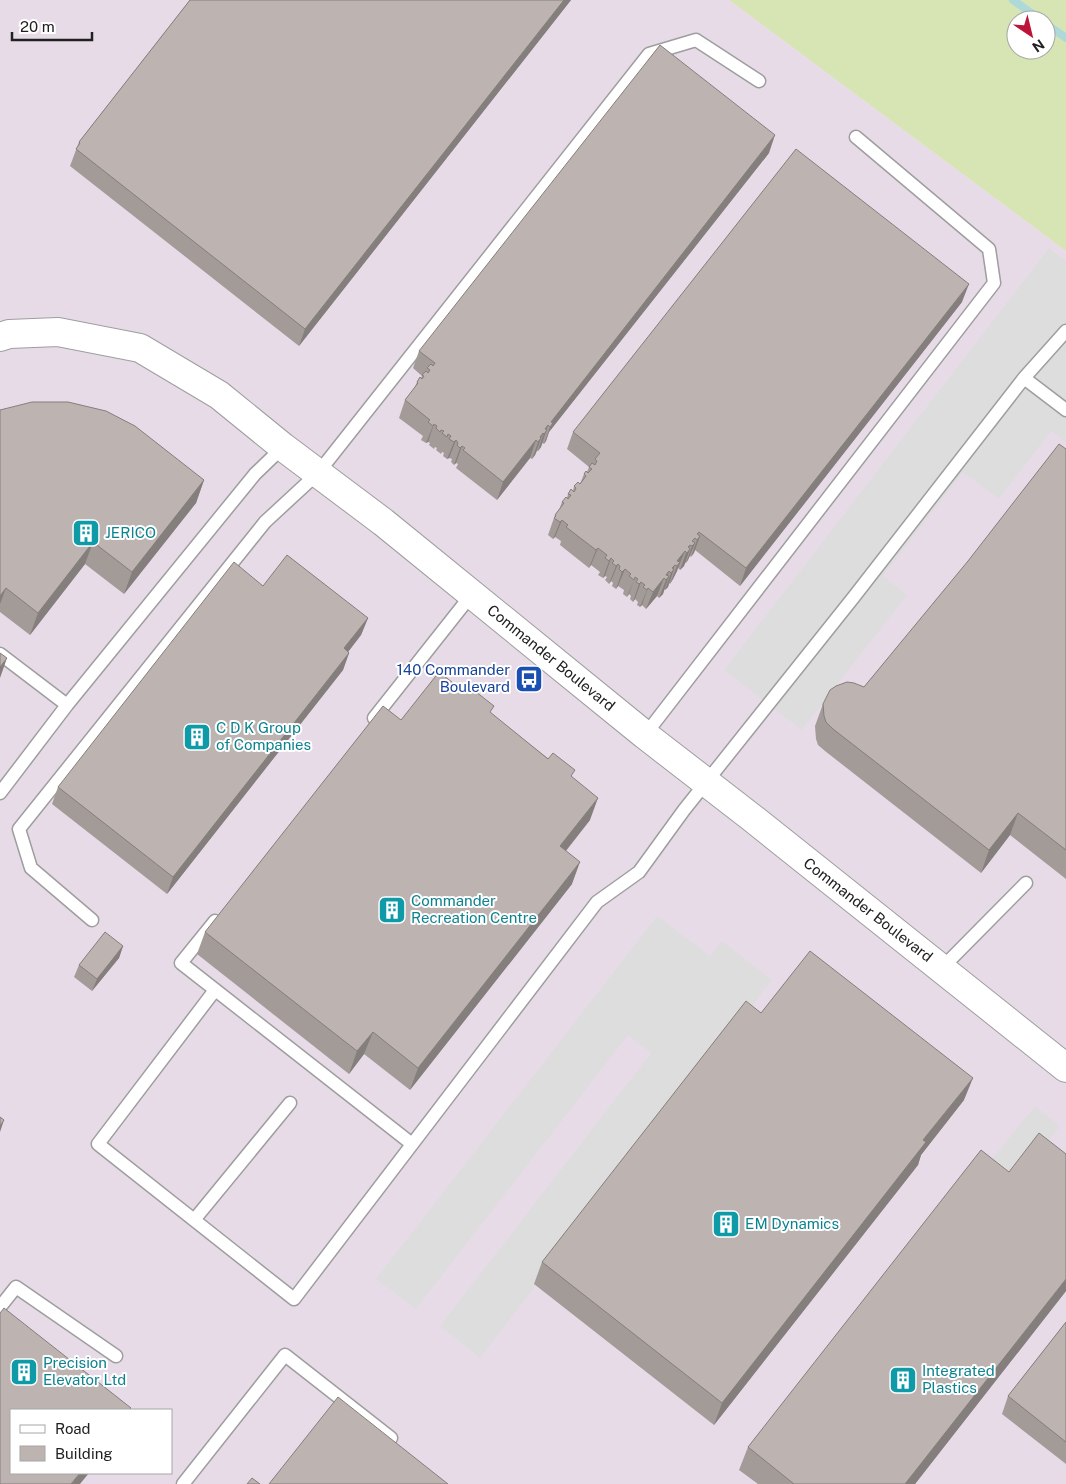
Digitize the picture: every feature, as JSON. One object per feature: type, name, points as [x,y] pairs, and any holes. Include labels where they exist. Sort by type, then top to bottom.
[{"type":"street","name":"Commander Boulevard","points":[[0,337],[9,334],[58,332],[140,348],[219,394],[283,447],[383,522],[645,735],[707,782],[1066,1068]]},
{"type":"lane","points":[[92,920],[31,868],[19,828],[265,522],[318,473],[649,54],[696,40],[759,81]]},
{"type":"lane","points":[[645,735],[994,283],[989,249],[856,137]]},
{"type":"lane","points":[[215,990],[98,1144],[294,1298],[597,902],[639,872],[684,810],[847,606],[1024,378],[1066,331]]},
{"type":"lane","points":[[1024,378],[1066,410]]},
{"type":"lane","points":[[0,793],[67,705],[255,474],[283,447]]},
{"type":"lane","points":[[369,725],[472,594]]},
{"type":"lane","points":[[0,654],[67,705]]},
{"type":"lane","points":[[941,969],[1026,883]]},
{"type":"lane","points":[[224,909],[181,963],[412,1144]]},
{"type":"lane","points":[[194,1220],[290,1103]]},
{"type":"lane","points":[[0,1307],[16,1287],[116,1356]]},
{"type":"lane","points":[[183,1484],[285,1355],[391,1438]]},
{"type":"shaded area","points":[[0,0],[729,0],[1066,251],[1066,1484],[0,1484]]},
{"type":"shaded area","points":[[1049,248],[1066,261],[1066,442],[1051,431],[999,499],[963,472],[883,576],[907,595],[802,730],[724,670]]},
{"type":"shaded area","points":[[657,916],[710,956],[722,941],[772,980],[480,1358],[440,1326],[651,1053],[628,1035],[416,1309],[376,1279]]},
{"type":"shaded area","points":[[1035,1106],[1060,1126],[1008,1190],[983,1170]]},
{"type":"green space","points":[[729,0],[1066,0],[1066,251]]},
{"type":"building","points":[[190,0],[564,0],[305,329],[76,149],[79,142]]},
{"type":"building","points":[[660,45],[775,135],[551,422],[553,423],[550,427],[548,425],[545,429],[547,430],[538,442],[536,440],[503,482],[463,450],[465,448],[462,446],[460,448],[456,440],[454,442],[449,439],[451,436],[448,434],[447,437],[442,433],[444,431],[441,430],[440,432],[436,428],[437,426],[434,424],[433,426],[428,422],[430,420],[405,400],[418,383],[420,377],[422,379],[424,376],[422,375],[426,371],[428,373],[430,370],[427,368],[435,363],[419,351]]},
{"type":"building","points":[[796,149],[969,284],[746,568],[699,532],[697,534],[700,536],[697,540],[695,538],[692,541],[695,543],[688,547],[690,549],[687,553],[685,551],[677,561],[680,562],[677,566],[675,565],[672,568],[674,569],[671,573],[669,571],[666,575],[669,576],[666,580],[664,578],[653,592],[643,587],[645,585],[641,582],[639,584],[636,582],[638,579],[635,577],[634,580],[625,569],[622,572],[618,564],[616,566],[612,563],[614,561],[611,558],[609,561],[605,558],[607,555],[598,548],[596,550],[566,527],[568,525],[562,520],[560,522],[554,518],[564,503],[562,502],[571,495],[568,494],[571,489],[574,492],[576,488],[574,486],[578,482],[580,484],[586,476],[584,474],[586,471],[588,473],[592,469],[589,467],[592,463],[595,465],[597,461],[595,459],[600,453],[573,432]]},
{"type":"building","name":"JERICO","points":[[32,402],[68,402],[106,411],[135,426],[204,480],[132,572],[93,542],[38,613],[6,588],[0,596],[0,410]]},
{"type":"building","points":[[1059,444],[1066,449],[1066,850],[1018,813],[989,850],[833,729],[826,722],[823,704],[830,690],[836,686],[847,682],[864,687],[968,561]]},
{"type":"building","name":"C D K Group of Companies","points":[[287,555],[368,618],[344,648],[349,653],[173,877],[58,787],[234,562],[263,586]]},
{"type":"building","points":[[0,653],[7,658],[0,667]]},
{"type":"building","name":"Commander Recreation Centre","points":[[439,672],[466,693],[471,688],[494,706],[490,712],[548,759],[553,753],[575,770],[571,776],[598,798],[560,846],[580,862],[418,1068],[373,1032],[357,1051],[205,932],[383,706],[401,720]]},
{"type":"building","points":[[105,932],[123,946],[97,979],[79,965]]},
{"type":"building","name":"EM Dynamics","points":[[810,951],[973,1078],[923,1140],[926,1142],[722,1403],[542,1262],[746,1001],[761,1013]]},
{"type":"building","points":[[0,1117],[4,1120],[0,1126]]},
{"type":"building","name":"Integrated Plastics","points":[[1039,1133],[1066,1154],[1066,1279],[905,1484],[794,1484],[748,1447],[981,1150],[1009,1172]]},
{"type":"building","name":"Precision Elevator Ltd","points":[[4,1308],[131,1408],[10,1409],[10,1474],[79,1474],[71,1484],[0,1484],[0,1313]]},
{"type":"building","points":[[1066,1322],[1066,1442],[1008,1396]]},
{"type":"building","points":[[338,1397],[448,1484],[269,1484]]},
{"type":"building","points":[[252,1478],[260,1484],[247,1484]]},
{"type":"waterway","points":[[1013,0],[1027,10]]},
{"type":"waterway","points":[[1056,31],[1066,38]]},
{"type":"place","name":"JERICO","points":[[86,533]]},
{"type":"place","name":"140 Commander Boulevard","points":[[529,679]]},
{"type":"place","name":"C D K Group of Companies","points":[[197,737]]},
{"type":"place","name":"Commander Recreation Centre","points":[[392,910]]},
{"type":"place","name":"EM Dynamics","points":[[726,1224]]},
{"type":"place","name":"Precision Elevator Ltd","points":[[24,1372]]},
{"type":"place","name":"Integrated Plastics","points":[[903,1380]]}]
